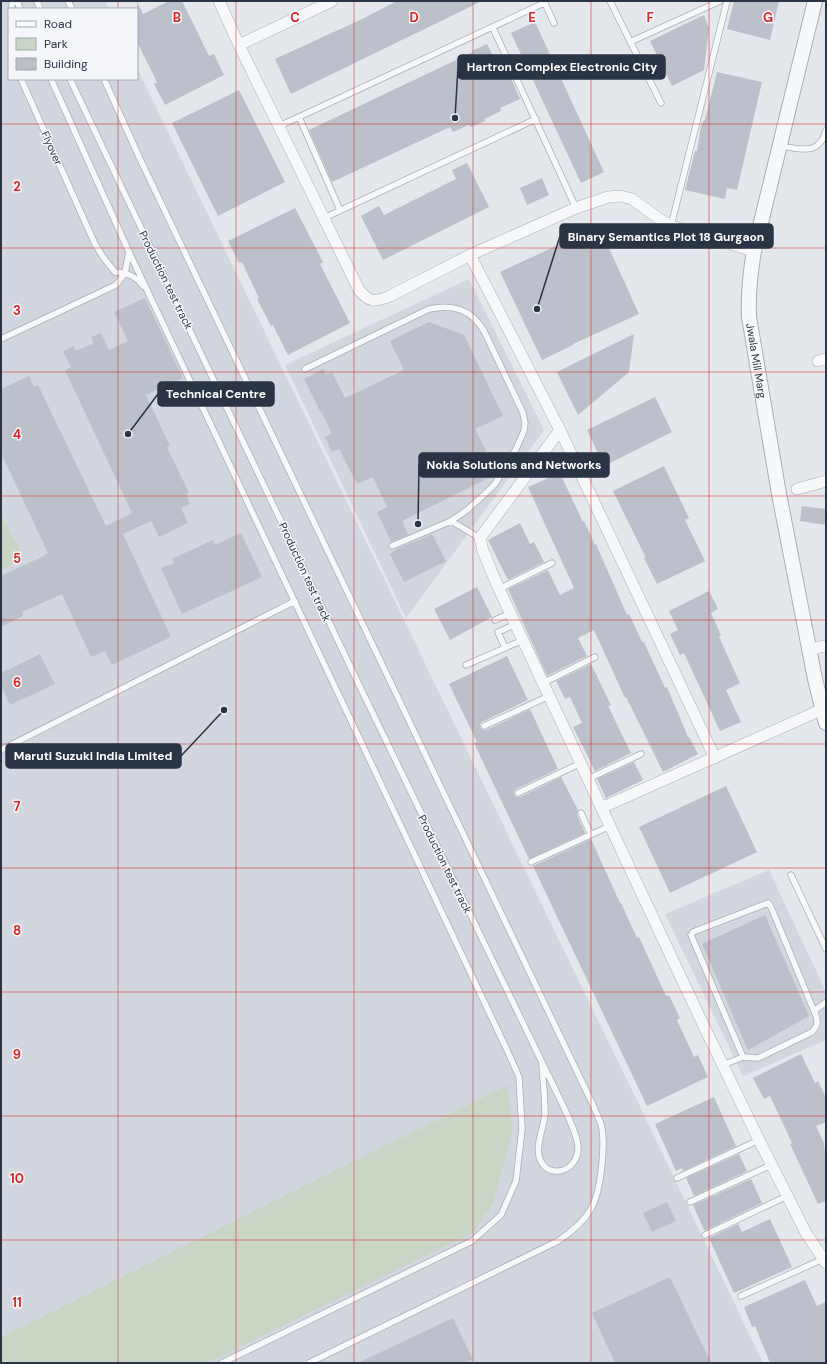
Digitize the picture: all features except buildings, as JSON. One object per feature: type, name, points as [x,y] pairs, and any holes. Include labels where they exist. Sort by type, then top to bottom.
[{"type":"street","points":[[219,1],[359,290],[365,297],[373,301],[381,300],[390,296],[470,254],[576,208],[608,197],[620,196],[632,199],[671,226],[754,251]]},
{"type":"street","points":[[239,45],[332,1]]},
{"type":"street","name":"Jwala Mill Marg","points":[[815,1],[754,251],[749,276],[748,295],[749,318],[779,494],[809,649],[824,716]]},
{"type":"street","points":[[470,254],[560,430],[715,758]]},
{"type":"street","points":[[560,430],[480,538],[483,551],[549,696],[771,1165],[806,1233],[825,1261]]},
{"type":"street","points":[[797,489],[826,482]]},
{"type":"street","points":[[809,649],[826,646]]},
{"type":"street","points":[[602,808],[715,758],[824,716]]},
{"type":"lane","points":[[610,1],[661,103]]},
{"type":"lane","points":[[630,42],[720,1]]},
{"type":"lane","points":[[671,226],[727,1]]},
{"type":"lane","points":[[279,126],[493,28],[544,2],[554,23]]},
{"type":"lane","points":[[493,28],[576,208]]},
{"type":"lane","name":"Flyover","points":[[21,80],[95,244],[115,272],[125,273],[139,281],[151,297]]},
{"type":"lane","points":[[52,80],[129,252],[519,1077],[522,1129],[516,1181],[501,1215],[472,1241],[222,1363]]},
{"type":"lane","name":"Production test track","points":[[70,80],[362,691],[542,1064],[574,1131],[578,1146],[577,1157],[573,1164],[564,1170],[556,1172],[548,1169],[542,1164],[539,1156],[539,1146],[545,1115],[542,1064]]},
{"type":"lane","points":[[104,80],[144,166],[591,1100],[601,1125],[603,1147],[597,1193],[591,1209],[570,1233],[551,1244],[309,1363]]},
{"type":"lane","points":[[299,117],[340,210]]},
{"type":"lane","points":[[324,218],[536,119]]},
{"type":"lane","points":[[780,146],[813,149],[822,142],[826,130]]},
{"type":"lane","points":[[1,339],[116,285],[125,273],[129,252]]},
{"type":"lane","points":[[304,369],[429,309],[438,307],[459,309],[472,316],[478,322],[523,413],[525,423],[524,431],[516,450],[494,484],[467,510],[451,521],[392,546]]},
{"type":"lane","points":[[451,521],[480,538]]},
{"type":"lane","points":[[499,589],[552,563]]},
{"type":"lane","points":[[1,750],[295,601]]},
{"type":"lane","points":[[494,620],[513,618]]},
{"type":"lane","points":[[505,648],[498,632],[513,618]]},
{"type":"lane","points":[[466,665],[523,640]]},
{"type":"lane","points":[[543,683],[595,657]]},
{"type":"lane","points":[[484,726],[549,696]]},
{"type":"lane","points":[[588,779],[641,754]]},
{"type":"lane","points":[[518,793],[581,763]]},
{"type":"lane","points":[[581,813],[591,835]]},
{"type":"lane","points":[[531,862],[610,826]]},
{"type":"lane","points":[[790,876],[826,949]]},
{"type":"lane","points":[[723,1065],[743,1057],[758,1058],[812,1032],[816,1028],[817,1022],[814,1011],[768,903],[693,932],[691,935],[691,939],[743,1057]]},
{"type":"lane","points":[[814,1011],[826,1002]]},
{"type":"lane","points":[[677,1178],[759,1140]]},
{"type":"lane","points":[[690,1202],[771,1165]]},
{"type":"lane","points":[[705,1235],[787,1196]]},
{"type":"lane","points":[[741,1296],[825,1261]]},
{"type":"shaded area","points":[[1,1],[105,1],[108,8],[8,8],[8,80],[138,80],[138,70],[763,1363],[1,1363]]},
{"type":"shaded area","points":[[469,279],[544,430],[406,618],[285,365]]},
{"type":"shaded area","points":[[769,870],[826,992],[826,1040],[743,1076],[665,914]]},
{"type":"green space","points":[[1,514],[24,559],[2,570],[1,568]]},
{"type":"green space","points":[[508,1085],[512,1131],[493,1203],[474,1232],[207,1363],[1,1363],[1,1337]]},
{"type":"place","name":"Hartron Complex Electronic City","points":[[455,118]]},
{"type":"place","name":"Binary Semantics Plot 18 Gurgaon","points":[[537,309]]},
{"type":"place","name":"Technical Centre","points":[[128,434]]},
{"type":"place","name":"Nokia Solutions and Networks","points":[[418,524]]},
{"type":"place","name":"Maruti Suzuki India Limited","points":[[224,710]]}]
